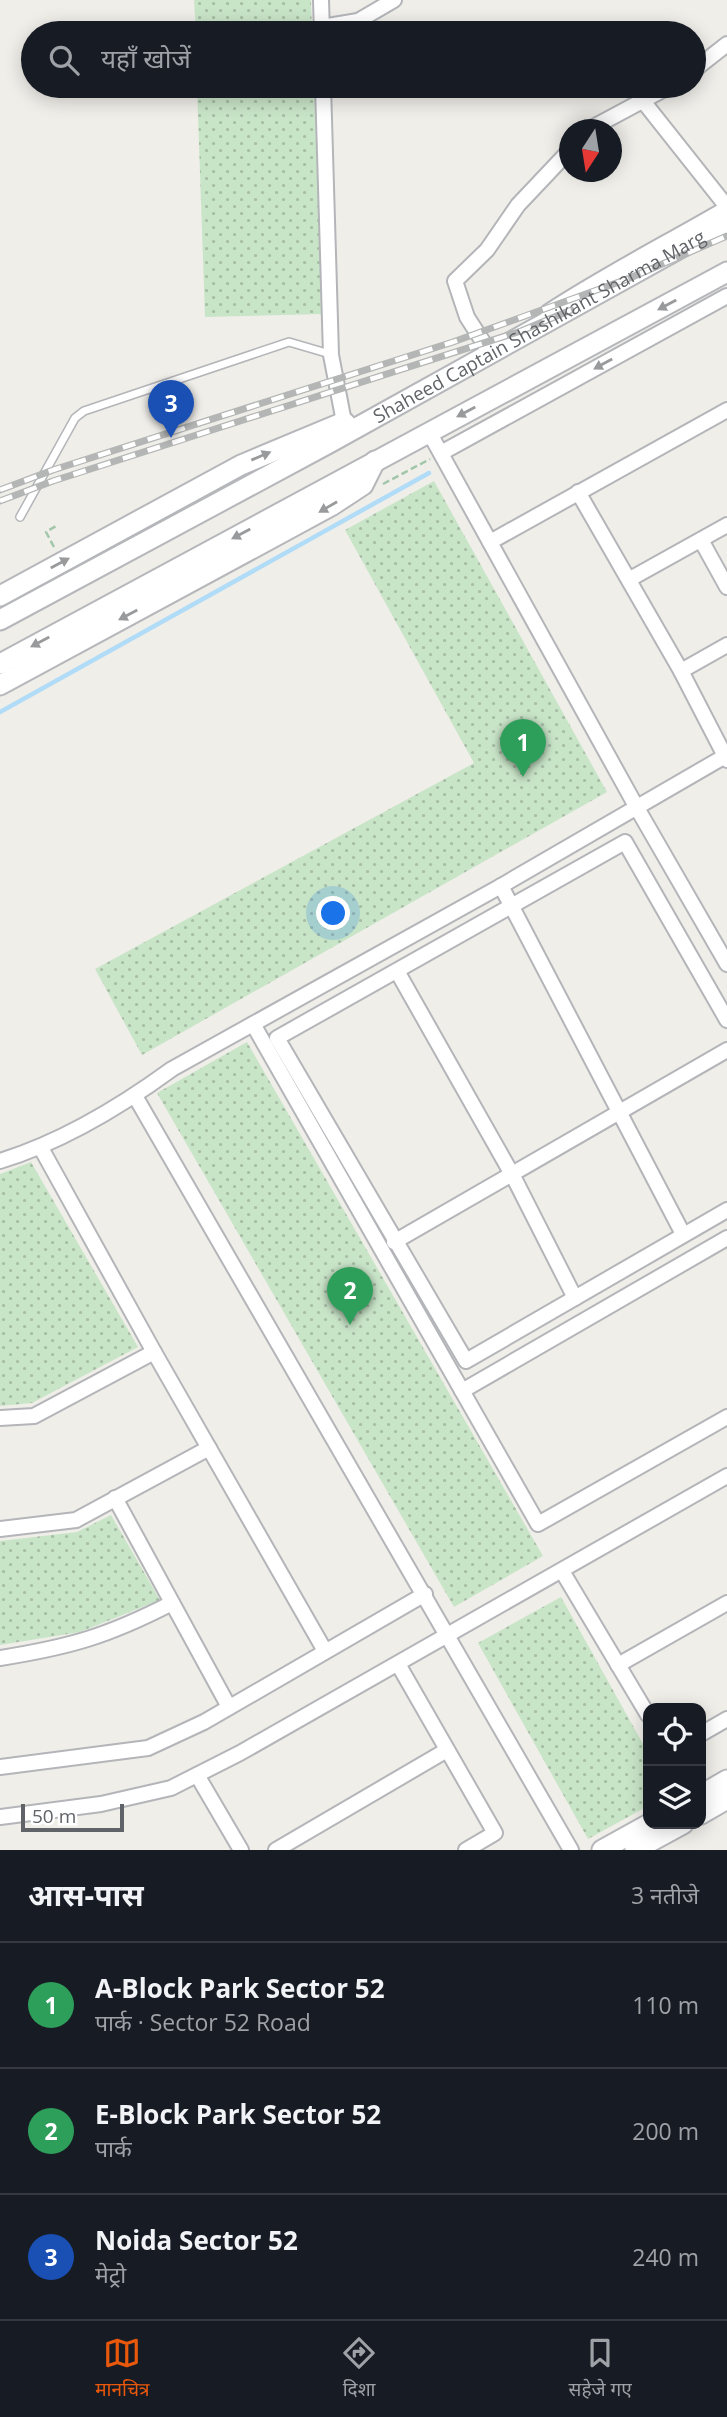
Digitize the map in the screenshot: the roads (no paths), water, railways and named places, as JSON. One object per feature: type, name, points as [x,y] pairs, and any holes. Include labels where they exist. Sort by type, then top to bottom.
[{"type":"main road","name":"Shaheed Captain Shashikant Sharma Marg","points":[[348,426],[727,222]]},
{"type":"main road","name":"Shaheed Captain Shashikant Sharma Marg","points":[[0,664],[727,272]]},
{"type":"main road","points":[[0,596],[242,465],[348,426]]},
{"type":"main road","points":[[0,621],[348,426]]},
{"type":"main road","points":[[0,685],[331,506],[363,485],[375,461]]},
{"type":"main road","points":[[706,1792],[727,1780]]},
{"type":"main road","points":[[706,1811],[727,1799]]},
{"type":"main road","points":[[602,1850],[643,1827]]},
{"type":"main road","points":[[635,1850],[674,1829]]},
{"type":"street","points":[[321,0],[322,21]]},
{"type":"street","points":[[358,21],[394,0]]},
{"type":"street","points":[[706,61],[727,44]]},
{"type":"street","points":[[323,98],[331,355],[348,426]]},
{"type":"street","points":[[610,119],[650,98]]},
{"type":"street","points":[[559,161],[518,205],[486,250],[455,281],[467,317],[490,348],[599,278],[642,258],[727,208],[643,102]]},
{"type":"street","points":[[441,453],[727,296]]},
{"type":"street","points":[[490,542],[727,410]]},
{"type":"street","points":[[429,432],[637,808],[727,964]]},
{"type":"street","points":[[0,1161],[41,1147],[135,1096],[172,1069],[726,757],[630,579],[578,492]]},
{"type":"street","points":[[630,579],[727,525]]},
{"type":"street","points":[[701,540],[727,587]]},
{"type":"street","points":[[681,671],[727,645]]},
{"type":"street","points":[[727,1020],[625,842],[277,1038],[466,1361],[727,1210]]},
{"type":"street","points":[[501,886],[683,1234]]},
{"type":"street","points":[[397,971],[513,1176],[575,1298]]},
{"type":"street","points":[[253,1024],[538,1524],[727,1417]]},
{"type":"street","points":[[394,1242],[513,1176],[727,1050]]},
{"type":"street","points":[[135,1096],[571,1850]]},
{"type":"street","points":[[41,1147],[154,1352],[325,1651]]},
{"type":"street","points":[[462,1391],[727,1238]]},
{"type":"street","points":[[0,1418],[34,1416],[154,1352]]},
{"type":"street","points":[[0,1529],[76,1520],[209,1448]]},
{"type":"street","points":[[0,1817],[101,1804],[171,1788],[398,1664],[727,1476]]},
{"type":"street","points":[[115,1499],[229,1707]]},
{"type":"street","points":[[562,1571],[643,1707]]},
{"type":"street","points":[[0,1767],[148,1748],[229,1707],[425,1594]]},
{"type":"street","points":[[0,1658],[67,1647],[123,1629],[172,1603]]},
{"type":"street","points":[[618,1665],[727,1603]]},
{"type":"street","points":[[398,1664],[495,1833],[466,1850]]},
{"type":"street","points":[[706,1731],[727,1719]]},
{"type":"street","points":[[276,1850],[447,1750]]},
{"type":"street","points":[[197,1775],[241,1850]]},
{"type":"lane","points":[[20,517],[75,418],[83,411],[289,342],[331,355]]},
{"type":"waterway","points":[[0,712],[429,473]]},
{"type":"railway","points":[[0,490],[53,470],[453,342],[630,278],[727,236]]},
{"type":"railway","points":[[0,501],[53,481],[521,331],[571,310]]},
{"type":"place","name":"Noida Sector 52","points":[[171,438]]},
{"type":"place","name":"A-Block Park Sector 52","points":[[523,777]]},
{"type":"place","name":"E-Block Park Sector 52","points":[[350,1325]]}]
